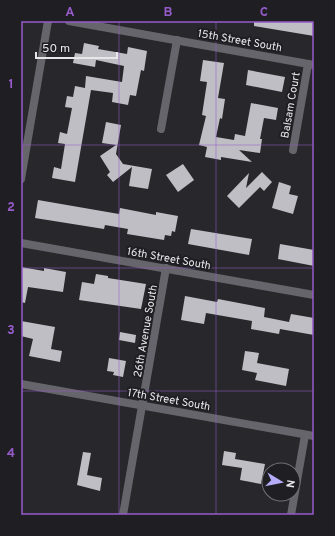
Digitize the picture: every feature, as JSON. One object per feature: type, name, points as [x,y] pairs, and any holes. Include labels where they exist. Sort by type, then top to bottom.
[{"type":"street","points":[[21,179],[48,21]]},
{"type":"street","name":"15th Street South","points":[[69,21],[311,64]]},
{"type":"street","points":[[161,129],[177,40]]},
{"type":"street","name":"Balsam Court","points":[[293,150],[311,64]]},
{"type":"street","name":"16th Street South","points":[[21,243],[314,295]]},
{"type":"street","name":"26th Avenue South","points":[[123,515],[166,268]]},
{"type":"street","name":"17th Street South","points":[[21,384],[314,436]]},
{"type":"street","points":[[291,515],[305,435]]},
{"type":"building","points":[[254,21],[314,21],[314,36],[254,26]]},
{"type":"building","points":[[84,43],[99,46],[98,49],[127,54],[128,47],[147,51],[144,71],[141,70],[136,96],[130,95],[128,105],[112,102],[113,93],[91,90],[75,182],[52,178],[54,167],[61,169],[65,144],[58,143],[60,132],[67,134],[72,108],[65,107],[67,96],[73,97],[75,86],[85,88],[86,76],[122,82],[124,66],[96,60],[95,67],[73,63],[75,53],[82,54]]},
{"type":"building","points":[[203,60],[224,63],[218,98],[225,99],[222,119],[220,118],[216,137],[234,140],[235,134],[245,136],[251,103],[278,108],[276,120],[264,118],[260,139],[262,139],[260,153],[239,150],[252,162],[221,157],[221,160],[205,157],[207,147],[199,145],[206,116],[202,115],[207,82],[200,81]]},
{"type":"building","points":[[248,70],[285,77],[282,92],[246,85]]},
{"type":"building","points":[[106,122],[121,125],[116,154],[123,164],[152,169],[148,189],[129,186],[132,167],[113,182],[107,175],[110,172],[100,156],[116,145],[102,143]]},
{"type":"building","points":[[183,164],[194,180],[178,192],[166,175]]},
{"type":"building","points":[[262,172],[272,182],[264,191],[260,187],[239,208],[227,196],[249,173],[246,188]]},
{"type":"building","points":[[279,182],[291,186],[289,194],[298,196],[293,214],[272,208]]},
{"type":"building","points":[[38,200],[119,214],[120,208],[156,215],[156,212],[178,216],[175,232],[172,231],[171,236],[165,235],[164,240],[127,234],[128,229],[105,225],[104,229],[35,218]]},
{"type":"building","points":[[191,229],[252,239],[249,255],[188,244]]},
{"type":"building","points":[[280,244],[314,250],[314,266],[278,259]]},
{"type":"building","points":[[21,267],[44,271],[44,268],[66,272],[63,292],[28,287],[25,303],[21,302]]},
{"type":"building","points":[[96,274],[108,276],[108,278],[146,284],[141,309],[79,300],[82,282],[94,284]]},
{"type":"building","points":[[185,296],[217,302],[218,299],[265,308],[264,317],[289,322],[291,314],[314,318],[314,335],[280,329],[279,334],[251,329],[252,321],[206,313],[204,324],[181,320]]},
{"type":"building","points":[[21,321],[55,327],[51,349],[62,351],[60,362],[29,356],[33,339],[21,336]]},
{"type":"building","points":[[120,332],[136,335],[135,343],[119,340]]},
{"type":"building","points":[[245,351],[259,353],[257,363],[289,369],[286,386],[255,380],[257,373],[242,370]]},
{"type":"building","points":[[109,358],[126,361],[123,377],[113,375],[114,372],[107,371]]},
{"type":"building","points":[[224,451],[236,453],[235,459],[261,463],[261,484],[240,480],[242,468],[222,465]]},
{"type":"building","points":[[83,452],[91,453],[87,475],[102,478],[100,491],[77,485]]}]
